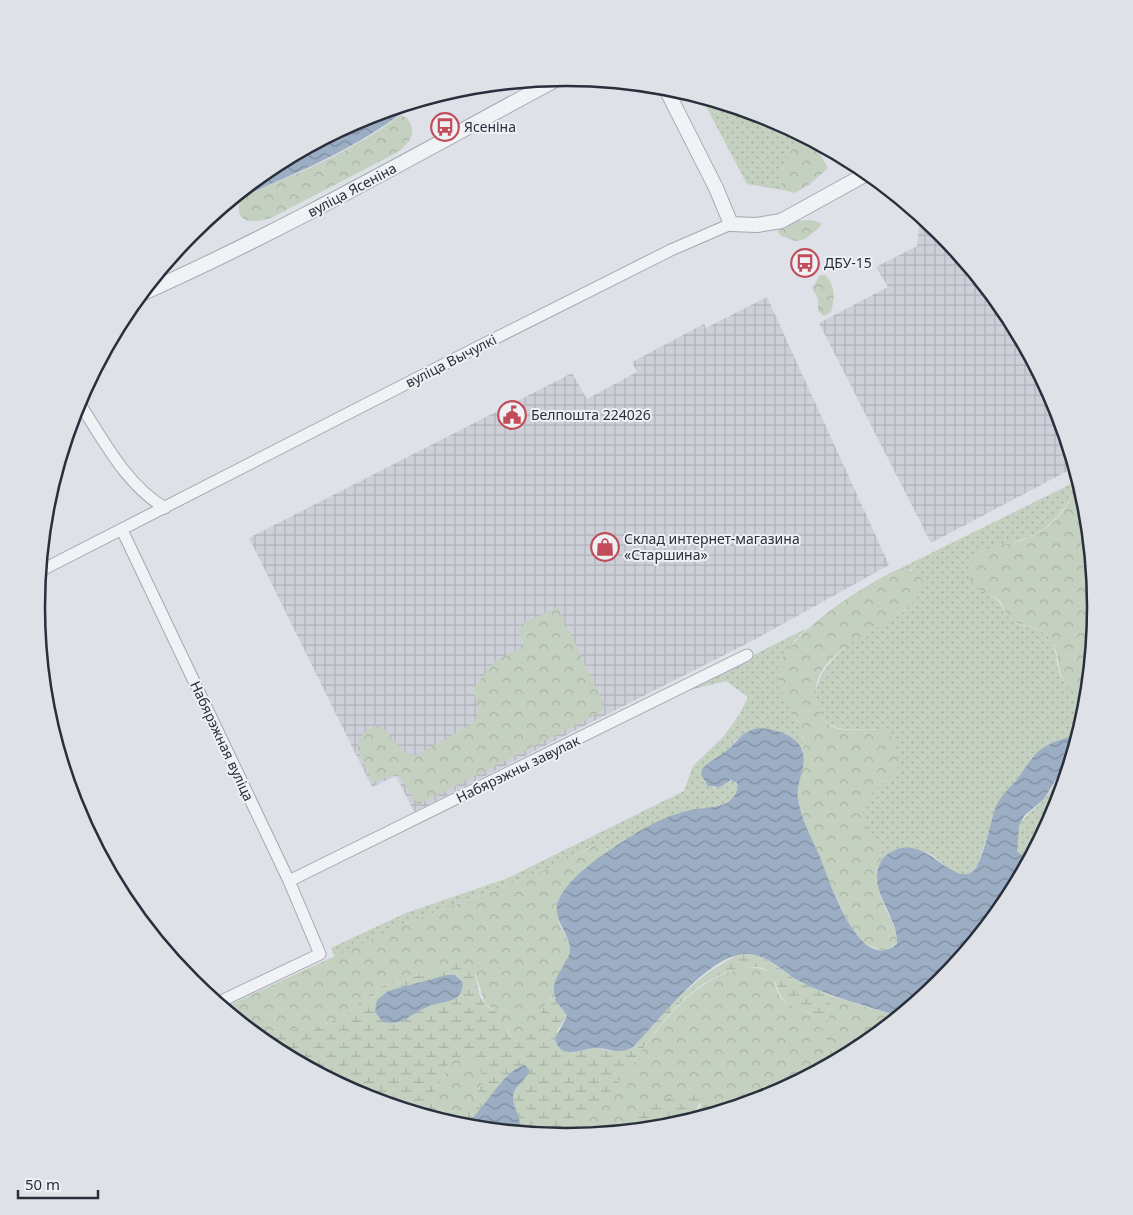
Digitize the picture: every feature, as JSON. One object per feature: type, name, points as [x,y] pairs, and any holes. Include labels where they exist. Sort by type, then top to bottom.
[{"type":"street","name":"вуліца Ясеніна","points":[[154,288],[219,259],[327,204],[543,87]]},
{"type":"street","points":[[670,96],[716,188],[731,224]]},
{"type":"street","name":"вуліца Вычулкі","points":[[46,568],[672,250],[731,224],[757,225],[781,221],[860,177]]},
{"type":"street","points":[[84,410],[121,468],[149,497],[165,508]]},
{"type":"street","name":"Набярэжная вуліца","points":[[122,530],[289,881],[320,954],[223,1000]]},
{"type":"street","name":"Набярэжны завулак","points":[[289,881],[747,655]]},
{"type":"shaded area","name":"ДБУ-15","points":[[919,224],[959,264],[1000,318],[1034,377],[1048,408],[1069,470],[931,543],[819,323],[888,287],[876,267],[917,246]]},
{"type":"shaded area","points":[[767,297],[889,565],[752,641],[414,812],[396,776],[372,787],[249,538],[572,373],[587,399],[637,372],[632,362],[704,324],[706,328]]},
{"type":"green space","points":[[705,105],[721,110],[710,114]]},
{"type":"green space","points":[[721,110],[766,126],[796,140],[780,177],[783,190],[747,184],[710,114]]},
{"type":"green space","points":[[400,115],[407,118],[412,128],[412,133],[409,141],[398,152],[273,217],[252,221],[242,217],[239,213],[240,201],[250,193],[324,161],[382,128]]},
{"type":"green space","points":[[796,140],[819,152],[828,168],[810,184],[795,193],[783,190],[780,177]]},
{"type":"green space","points":[[811,220],[821,223],[820,227],[805,239],[792,240],[782,236],[778,231],[793,221]]},
{"type":"green space","points":[[820,275],[825,275],[829,279],[834,292],[831,312],[824,316],[818,311],[818,299],[812,288]]},
{"type":"green space","points":[[1072,483],[1075,492],[1063,510],[1049,525],[1031,536],[980,552],[985,592],[997,599],[1008,617],[1017,624],[1040,631],[1050,639],[1054,647],[1061,677],[1067,686],[1080,697],[1071,736],[1052,743],[1032,757],[1021,775],[999,801],[978,864],[971,872],[965,875],[952,871],[934,856],[923,852],[887,854],[882,859],[880,849],[870,836],[863,819],[863,811],[869,797],[887,780],[876,729],[848,729],[832,726],[821,714],[817,704],[817,688],[823,674],[833,660],[861,636],[906,610],[912,570],[901,568]]},
{"type":"green space","points":[[1075,492],[1084,539],[1088,608],[1087,642],[1080,697],[1066,684],[1061,675],[1051,640],[1043,632],[1012,620],[998,599],[975,586],[971,580],[970,573],[973,561],[977,555],[991,548],[1022,540],[1038,533],[1057,519]]},
{"type":"green space","points":[[901,568],[914,572],[924,582],[918,596],[906,609],[836,655],[823,670],[816,687],[820,714],[831,726],[843,730],[881,731],[890,736],[896,748],[898,769],[871,794],[864,809],[866,828],[882,854],[879,877],[880,894],[897,938],[897,944],[885,951],[865,943],[853,929],[834,892],[805,824],[797,796],[803,754],[803,738],[798,722],[782,690],[778,674],[779,666],[786,652],[814,624],[851,596]]},
{"type":"green space","points":[[558,607],[605,707],[595,715],[418,805],[398,774],[373,782],[358,750],[358,743],[366,731],[376,725],[382,727],[406,754],[417,755],[473,723],[479,711],[473,689],[495,661],[522,646],[523,642],[518,629],[521,624]]},
{"type":"green space","points":[[807,628],[792,643],[780,685],[802,729],[803,751],[795,741],[785,735],[773,730],[760,728],[737,739],[724,754],[714,759],[703,781],[714,788],[734,780],[738,787],[733,798],[723,805],[676,814],[638,833],[609,852],[607,848],[590,847],[550,869],[404,924],[335,957],[331,948],[406,913],[508,878],[684,791],[693,766],[724,736],[739,715],[748,697],[726,681],[681,692]]},
{"type":"green space","points":[[1059,779],[1048,807],[1024,858],[1017,852],[1017,832],[1019,826],[1048,795]]},
{"type":"green space","points":[[596,845],[603,845],[609,852],[582,871],[561,896],[558,906],[558,918],[560,927],[569,942],[569,957],[555,984],[555,997],[550,999],[531,1034],[522,1042],[514,1040],[498,1015],[485,1004],[476,975],[452,964],[377,988],[345,1015],[318,1028],[265,1032],[229,1005],[404,924],[539,873]]},
{"type":"green space","points":[[750,954],[761,956],[798,981],[831,996],[828,1022],[834,1054],[826,1060],[824,1036],[819,1022],[808,1012],[787,1003],[771,974],[762,968],[742,968],[718,976],[698,988],[681,1003],[665,1020],[603,1101],[574,1129],[532,1128],[498,1125],[465,1119],[399,1101],[336,1075],[306,1059],[265,1032],[318,1028],[345,1015],[377,988],[452,964],[470,967],[474,972],[481,998],[487,1006],[498,1014],[510,1036],[516,1041],[524,1039],[529,1035],[543,1008],[548,1001],[555,997],[567,1016],[557,1031],[571,1053],[595,1048],[612,1051],[710,971],[737,955]],"holes":[[[462,1056],[475,1061],[481,1071],[483,1081],[477,1093],[469,1103],[459,1109],[445,1112],[436,1108],[432,1102],[432,1095],[441,1082],[449,1062]]]},
{"type":"green space","points":[[748,967],[767,970],[771,974],[783,1000],[791,1006],[813,1016],[822,1028],[826,1060],[766,1089],[701,1111],[697,1112],[701,1105],[695,1086],[676,1096],[643,1105],[633,1125],[574,1129],[603,1101],[667,1018],[702,986],[723,975]]},
{"type":"green space","points":[[831,996],[892,1015],[834,1054],[828,1022]]},
{"type":"green space","points":[[462,1056],[475,1061],[481,1071],[483,1081],[469,1103],[459,1109],[445,1112],[436,1108],[432,1102],[432,1095],[441,1082],[449,1062]]},
{"type":"green space","points":[[695,1086],[701,1090],[703,1096],[695,1112],[632,1125],[643,1105],[676,1096]]},
{"type":"water","points":[[402,113],[373,133],[302,170],[251,192],[306,156],[336,140]]},
{"type":"water","points":[[760,728],[785,734],[795,740],[802,750],[803,768],[798,787],[798,799],[807,829],[838,903],[848,921],[858,936],[870,947],[883,950],[897,944],[893,923],[877,883],[877,872],[883,858],[891,852],[905,847],[917,849],[928,854],[958,873],[966,874],[974,870],[983,851],[995,809],[1004,794],[1038,752],[1055,742],[1071,736],[1060,775],[1044,799],[1024,816],[1019,826],[1017,851],[1024,857],[1000,897],[959,951],[910,1000],[892,1015],[811,987],[763,958],[747,954],[725,960],[696,981],[633,1047],[622,1051],[600,1048],[577,1052],[562,1050],[555,1039],[567,1016],[556,1000],[554,984],[570,951],[569,941],[557,912],[559,901],[565,889],[588,866],[638,832],[677,814],[719,806],[730,800],[737,791],[737,783],[731,780],[720,787],[708,786],[701,775],[702,769],[725,752],[744,734]]},
{"type":"water","points":[[447,975],[455,975],[463,983],[459,995],[450,1001],[427,1007],[406,1019],[390,1023],[383,1022],[375,1012],[377,1000],[388,991]]},
{"type":"water","points":[[525,1065],[530,1071],[515,1090],[513,1098],[520,1127],[471,1120],[500,1084],[516,1069]]},
{"type":"place","name":"Ясеніна","points":[[445,127]]},
{"type":"place","name":"ДБУ-15","points":[[805,263]]},
{"type":"place","name":"Белпошта 224026","points":[[512,415]]},
{"type":"place","name":"Склад интернет-магазина «Старшина»","points":[[605,547]]}]
